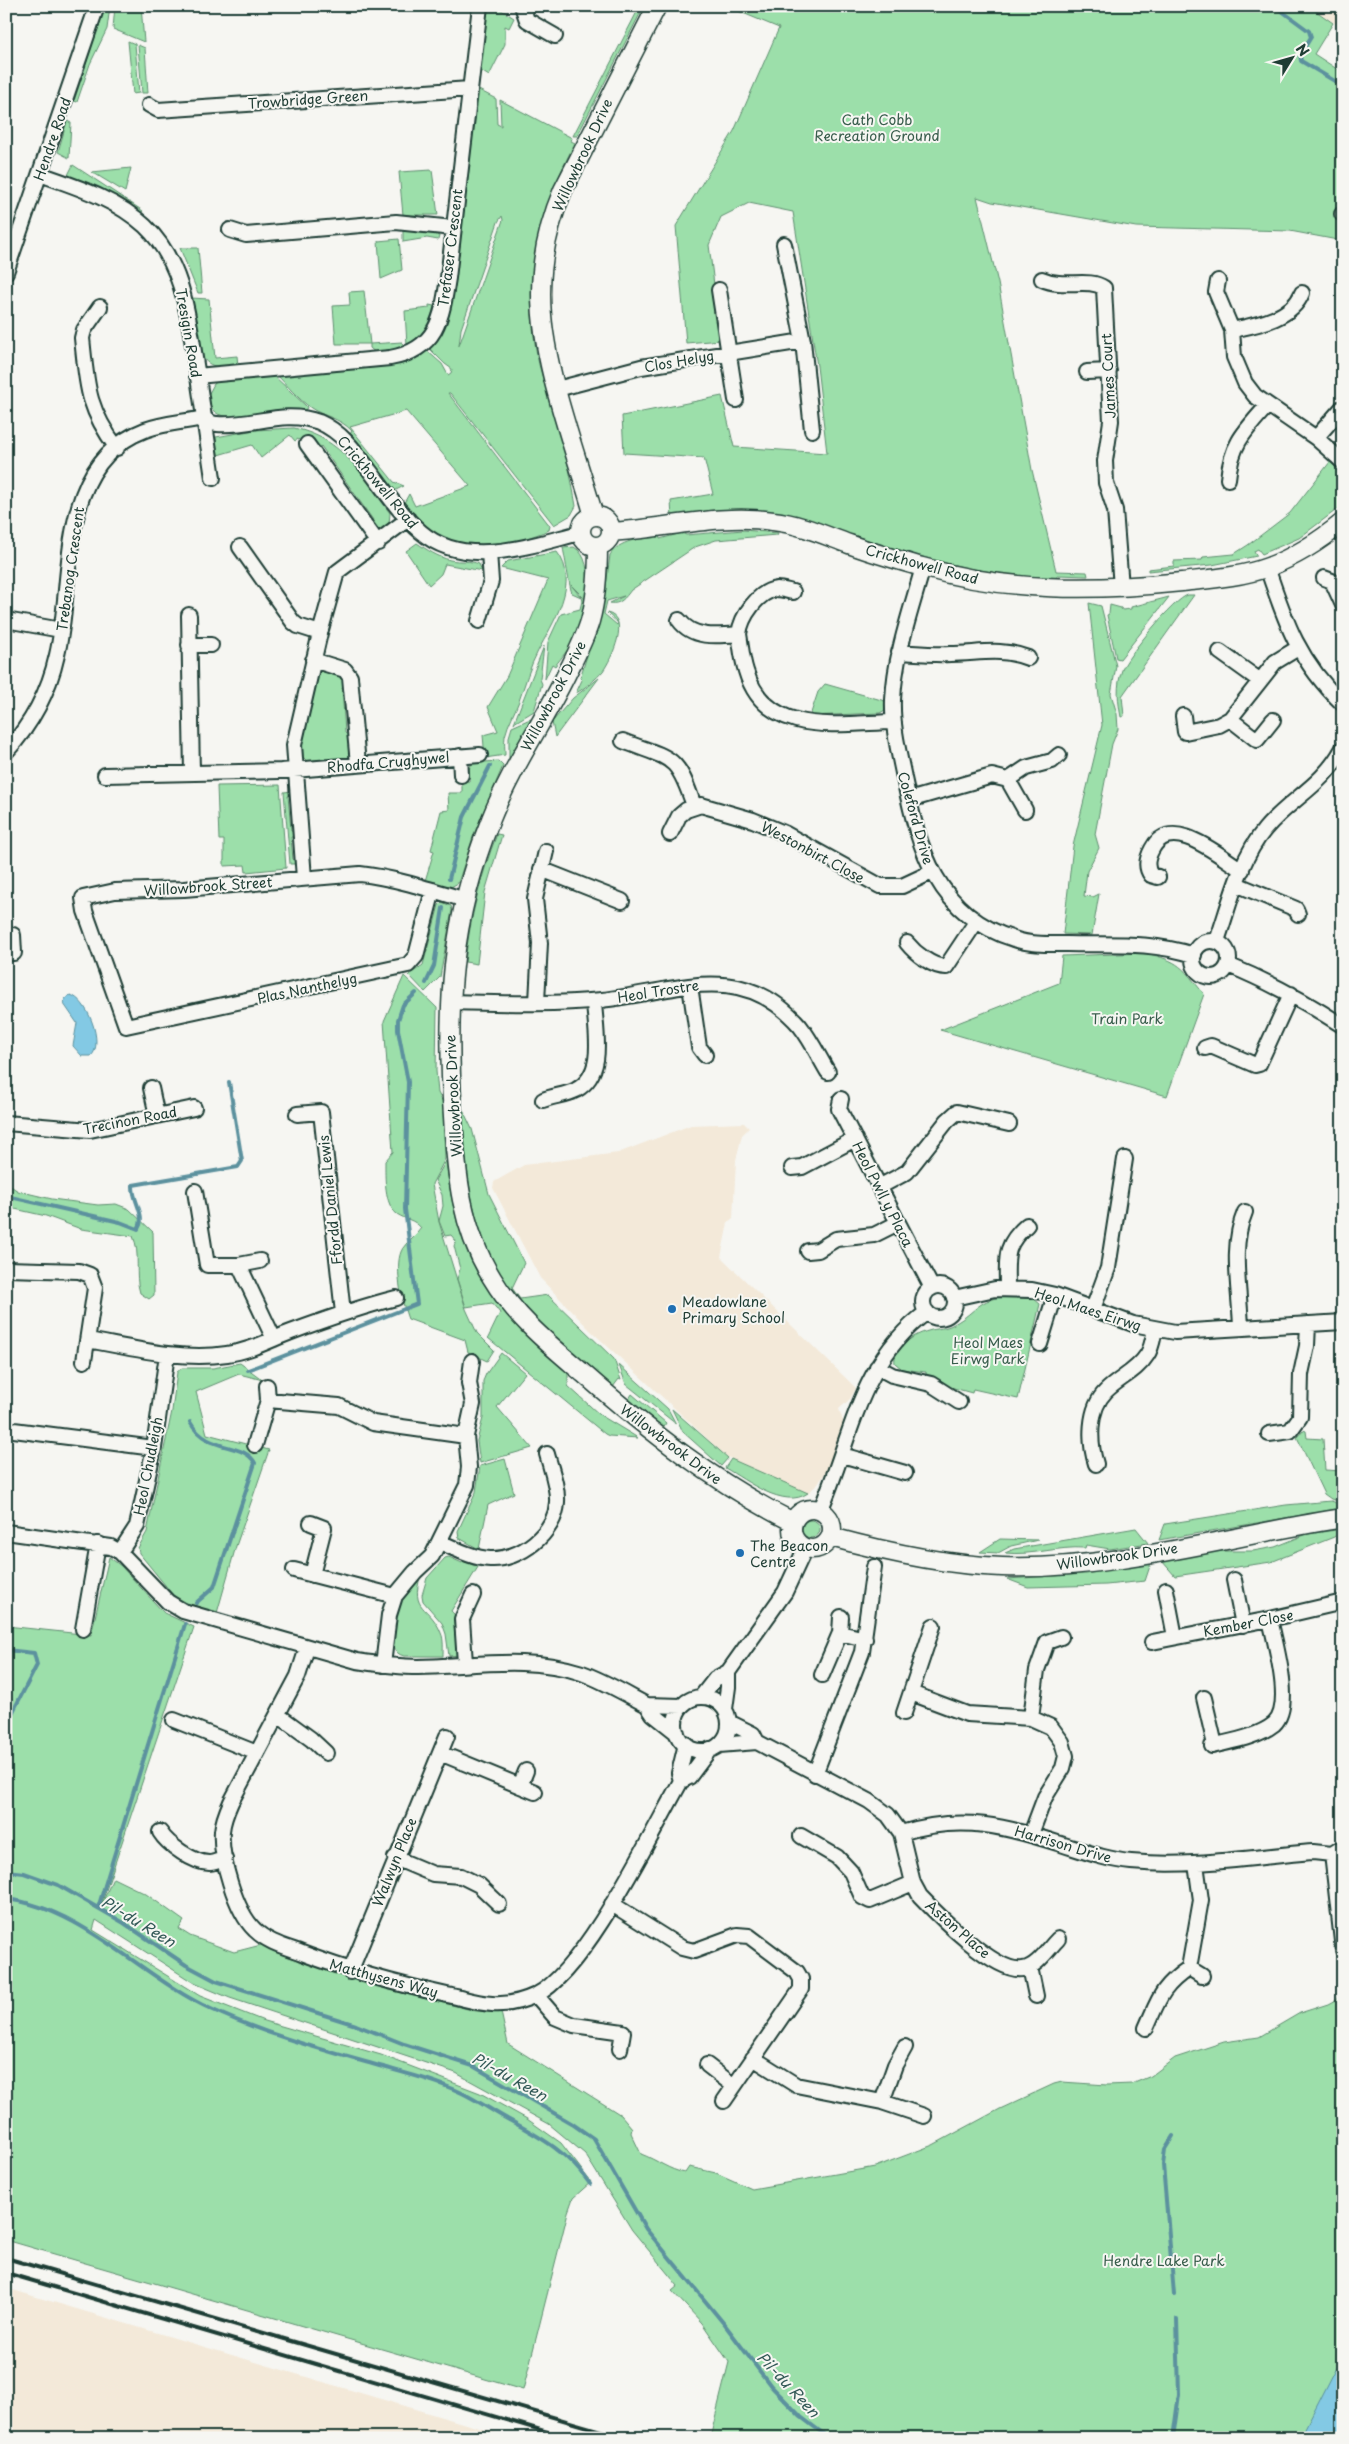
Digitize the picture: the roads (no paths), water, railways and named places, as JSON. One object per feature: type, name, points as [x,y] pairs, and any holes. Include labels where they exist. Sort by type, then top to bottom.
[{"type":"street","name":"Hendre Road","points":[[6,272],[11,245],[40,174],[97,6]]},
{"type":"street","name":"Trefaser Crescent","points":[[197,376],[390,358],[416,350],[431,337],[443,309],[480,6]]},
{"type":"street","points":[[522,6],[527,20],[555,36]]},
{"type":"street","name":"Willowbrook Drive","points":[[594,516],[557,388],[545,339],[541,294],[543,259],[551,221],[569,176],[656,6]]},
{"type":"street","name":"Trowbridge Green","points":[[148,105],[158,110],[470,89]]},
{"type":"street","name":"Tresigin Road","points":[[40,174],[90,192],[124,210],[144,225],[157,240],[174,267],[185,297],[213,478]]},
{"type":"street","points":[[230,230],[246,235],[396,222],[453,228]]},
{"type":"street","points":[[784,244],[804,342],[812,430]]},
{"type":"street","name":"James Court","points":[[1042,279],[1054,284],[1096,283],[1104,288],[1111,421],[1105,461],[1106,483],[1115,510],[1121,587]]},
{"type":"street","points":[[1218,281],[1216,292],[1232,330],[1234,357],[1255,396],[1316,438],[1343,462]]},
{"type":"street","points":[[720,290],[736,400]]},
{"type":"street","points":[[1232,330],[1274,319],[1299,302],[1302,293]]},
{"type":"street","points":[[100,307],[84,330],[82,338],[88,393],[99,423],[117,448]]},
{"type":"street","name":"Clos Helyg","points":[[557,388],[641,367],[804,342]]},
{"type":"street","points":[[1087,372],[1109,371]]},
{"type":"street","points":[[1228,479],[1232,451],[1246,430],[1267,406]]},
{"type":"street","points":[[1316,438],[1343,407]]},
{"type":"street","name":"Crickhowell Road","points":[[204,418],[217,424],[289,417],[308,419],[326,426],[350,445],[408,520],[425,536],[440,544],[462,551],[489,552],[519,548],[580,533]]},
{"type":"street","name":"Trebanog Crescent","points":[[6,752],[19,738],[49,683],[58,655],[76,515],[86,484],[96,469],[117,448],[144,431],[204,418]]},
{"type":"street","points":[[307,444],[378,543]]},
{"type":"street","points":[[594,516],[604,518],[608,522],[611,532],[607,541],[598,546],[588,544],[580,533],[585,520],[594,516]]},
{"type":"street","points":[[304,878],[294,745],[313,660],[337,572],[408,520]]},
{"type":"street","name":"Crickhowell Road","points":[[611,532],[644,530],[718,520],[771,520],[822,533],[923,567],[1013,585],[1075,589],[1121,587],[1226,576],[1267,567],[1310,546],[1343,522]]},
{"type":"street","points":[[240,546],[293,622],[298,626],[320,633]]},
{"type":"street","name":"Willowbrook Drive","points":[[598,546],[597,585],[587,630],[563,681],[515,768],[493,815],[474,868],[466,900],[455,954],[450,1002],[452,1107],[462,1204],[474,1244],[500,1292],[534,1330],[672,1448],[743,1496],[793,1522]]},
{"type":"street","points":[[479,622],[492,581],[489,552]]},
{"type":"street","name":"Coleford Drive","points":[[923,567],[899,652],[893,700],[894,722],[909,800],[932,872],[956,906],[988,929],[1016,940],[1039,944],[1143,944],[1167,947],[1194,955]]},
{"type":"street","points":[[1267,567],[1283,615],[1298,648],[1321,683],[1343,704]]},
{"type":"street","points":[[1324,578],[1332,581],[1343,605]]},
{"type":"street","points":[[793,592],[777,590],[762,596],[746,614],[739,634],[746,671],[755,691],[772,708],[785,717],[798,722],[817,725],[894,722]]},
{"type":"street","points":[[189,615],[192,772]]},
{"type":"street","points":[[6,620],[61,630]]},
{"type":"street","points":[[679,620],[685,628],[697,634],[739,634]]},
{"type":"street","points":[[189,645],[211,645]]},
{"type":"street","points":[[1183,716],[1185,732],[1219,726],[1230,719],[1275,662],[1298,648]]},
{"type":"street","points":[[899,652],[951,654],[988,651],[1015,653],[1028,658]]},
{"type":"street","points":[[1220,652],[1259,680]]},
{"type":"street","points":[[313,660],[345,670],[350,676],[358,764]]},
{"type":"street","points":[[1230,719],[1257,740],[1274,720]]},
{"type":"street","points":[[623,741],[657,752],[672,762],[685,780],[694,806],[680,816],[670,834]]},
{"type":"street","points":[[1216,942],[1242,870],[1251,850],[1266,827],[1320,780],[1343,748]]},
{"type":"street","name":"Rhodfa Crughywel","points":[[105,775],[295,770],[480,754]]},
{"type":"street","points":[[1008,780],[1026,768],[1052,761],[1059,755]]},
{"type":"street","points":[[460,756],[461,776]]},
{"type":"street","points":[[909,800],[992,776],[1008,780],[1025,810]]},
{"type":"street","name":"Westonbirt Close","points":[[694,806],[713,807],[784,833],[880,886],[902,886],[932,872]]},
{"type":"street","points":[[1158,877],[1150,875],[1147,870],[1148,858],[1158,840],[1171,834],[1188,837],[1242,870]]},
{"type":"street","points":[[537,1002],[540,943],[535,899],[546,851]]},
{"type":"street","points":[[541,868],[622,901]]},
{"type":"street","name":"Willowbrook Street","points":[[126,1026],[85,910],[78,900],[115,891],[184,890],[360,874],[433,890],[466,900]]},
{"type":"street","points":[[1236,884],[1296,909],[1298,914]]},
{"type":"street","name":"Plas Nanthelyg","points":[[126,1026],[408,965],[416,956],[433,890]]},
{"type":"street","points":[[907,943],[914,951],[940,967],[946,967],[976,922]]},
{"type":"street","points":[[6,953],[14,953],[14,935]]},
{"type":"street","points":[[1210,941],[1216,942],[1226,949],[1229,955],[1228,966],[1220,975],[1214,977],[1205,976],[1195,968],[1194,955],[1200,944],[1210,941]]},
{"type":"street","points":[[1228,966],[1265,980],[1343,1026]]},
{"type":"street","name":"Heol Trostre","points":[[450,1002],[594,1001],[708,983],[727,984],[752,991],[766,998],[801,1027],[828,1072]]},
{"type":"street","points":[[690,986],[699,1047],[705,1056]]},
{"type":"street","points":[[1205,1048],[1211,1046],[1255,1065],[1258,1064],[1291,994]]},
{"type":"street","points":[[543,1100],[575,1090],[590,1077],[597,1056],[594,1001]]},
{"type":"street","points":[[151,1088],[157,1116]]},
{"type":"street","name":"Heol Pwll y Placa","points":[[841,1099],[839,1109],[932,1288]]},
{"type":"street","name":"Trecinon Road","points":[[6,1123],[90,1130],[194,1108]]},
{"type":"street","name":"Ffordd Daniel Lewis","points":[[297,1114],[321,1112],[342,1313]]},
{"type":"street","points":[[879,1187],[907,1172],[947,1121],[957,1112],[1009,1124]]},
{"type":"street","points":[[792,1168],[802,1166],[854,1139]]},
{"type":"street","points":[[1092,1309],[1108,1268],[1125,1159]]},
{"type":"street","points":[[195,1191],[206,1265],[239,1265],[260,1261]]},
{"type":"street","points":[[1241,1328],[1237,1243],[1238,1226],[1245,1212]]},
{"type":"street","points":[[808,1251],[818,1250],[836,1239],[874,1235],[898,1223]]},
{"type":"street","points":[[1007,1288],[1008,1247],[1027,1224]]},
{"type":"street","points":[[239,1265],[274,1339]]},
{"type":"street","points":[[6,1269],[86,1272],[95,1288],[84,1361]]},
{"type":"street","points":[[944,1287],[954,1298],[954,1307],[946,1316],[935,1317],[927,1312],[923,1303],[924,1296],[932,1288],[944,1287]]},
{"type":"street","name":"Heol Maes Eirwg","points":[[954,1298],[1007,1288],[1032,1290],[1055,1295],[1115,1319],[1175,1332],[1343,1322]]},
{"type":"street","points":[[1040,1344],[1055,1295]]},
{"type":"street","points":[[88,1340],[166,1354],[203,1356],[228,1354],[252,1348],[342,1313],[396,1298]]},
{"type":"street","points":[[820,1511],[842,1456],[861,1397],[877,1367],[895,1340],[927,1312]]},
{"type":"street","points":[[1269,1434],[1290,1431],[1300,1417],[1301,1374],[1307,1346],[1308,1324]]},
{"type":"street","points":[[1096,1464],[1091,1449],[1093,1419],[1096,1408],[1106,1391],[1141,1363],[1148,1354],[1155,1329]]},
{"type":"street","name":"Heol Chudleigh","points":[[120,1552],[136,1526],[154,1448],[166,1354]]},
{"type":"street","points":[[383,1665],[389,1615],[395,1596],[415,1572],[432,1556],[467,1485],[469,1467],[466,1436],[473,1404],[469,1384],[472,1361]]},
{"type":"street","points":[[877,1367],[892,1375],[931,1384],[959,1402]]},
{"type":"street","points":[[255,1445],[268,1393],[338,1406],[373,1423],[466,1436]]},
{"type":"street","points":[[6,1429],[154,1448]]},
{"type":"street","points":[[440,1542],[471,1555],[492,1559],[516,1554],[540,1538],[551,1522],[557,1505],[557,1494],[547,1454]]},
{"type":"street","points":[[842,1456],[905,1474]]},
{"type":"street","points":[[806,1509],[820,1511],[829,1518],[832,1525],[831,1537],[818,1549],[805,1549],[793,1537],[793,1522],[796,1516],[806,1509]]},
{"type":"street","name":"Willowbrook Drive","points":[[831,1537],[872,1548],[958,1563],[1026,1567],[1106,1561],[1343,1518]]},
{"type":"street","points":[[310,1523],[324,1528],[312,1575]]},
{"type":"street","points":[[6,1532],[98,1544],[120,1552],[168,1602],[183,1611],[207,1620],[357,1661],[418,1667],[465,1663],[549,1666],[582,1673],[647,1705],[682,1706]]},
{"type":"street","points":[[83,1629],[98,1544]]},
{"type":"street","points":[[701,1697],[715,1679],[728,1672],[785,1592],[805,1549]]},
{"type":"street","points":[[815,1774],[843,1704],[864,1640],[874,1567]]},
{"type":"street","points":[[294,1570],[395,1596]]},
{"type":"street","points":[[1234,1580],[1243,1625]]},
{"type":"street","points":[[1166,1590],[1175,1638]]},
{"type":"street","points":[[465,1663],[462,1619],[473,1595]]},
{"type":"street","name":"Kember Close","points":[[1152,1642],[1243,1625],[1343,1602]]},
{"type":"street","points":[[822,1675],[840,1633],[841,1617]]},
{"type":"street","points":[[1204,1698],[1214,1746],[1258,1733],[1274,1724],[1282,1714],[1284,1696],[1270,1619]]},
{"type":"street","points":[[904,1713],[934,1626]]},
{"type":"street","points":[[840,1633],[864,1640]]},
{"type":"street","points":[[1031,1718],[1036,1670],[1047,1642],[1061,1637]]},
{"type":"street","name":"Matthysens Way","points":[[307,1648],[298,1676],[257,1753],[223,1823],[225,1859],[240,1910],[254,1929],[277,1944],[350,1972],[408,1987],[492,2004],[516,2002],[536,1995],[554,1984],[572,1966],[612,1904],[681,1780],[689,1777],[714,1747],[725,1738],[728,1672]]},
{"type":"street","points":[[911,1693],[967,1714],[1031,1718],[1051,1727],[1062,1742],[1066,1756],[1064,1768],[1045,1797],[1031,1834]]},
{"type":"street","points":[[677,1733],[675,1723],[682,1706],[689,1700],[701,1697],[714,1699],[727,1716],[753,1734],[757,1742],[875,1806],[888,1815],[901,1833]]},
{"type":"street","points":[[647,1705],[653,1714],[677,1733],[686,1744],[701,1751],[714,1747],[757,1742]]},
{"type":"street","points":[[278,1715],[311,1739],[326,1753]]},
{"type":"street","points":[[174,1720],[257,1753]]},
{"type":"street","name":"Walwyn Place","points":[[350,1972],[446,1736]]},
{"type":"street","name":"Matthysens Way","points":[[681,1780],[679,1773],[686,1744]]},
{"type":"street","points":[[440,1753],[536,1792]]},
{"type":"street","points":[[520,1786],[526,1771]]},
{"type":"street","name":"Harrison Drive","points":[[901,1833],[928,1824],[970,1822],[1031,1834],[1094,1854],[1129,1862],[1196,1864],[1337,1850]]},
{"type":"street","points":[[160,1832],[165,1840],[177,1850],[200,1860],[208,1863],[225,1859]]},
{"type":"street","name":"Aston Place","points":[[901,1833],[913,1883],[920,1896],[930,1907],[992,1960],[1008,1968],[1021,1970],[1030,1967]]},
{"type":"street","points":[[801,1836],[837,1857],[851,1872],[862,1897],[870,1900],[913,1883]]},
{"type":"street","points":[[1337,1850],[1343,1950]]},
{"type":"street","points":[[395,1858],[434,1874],[460,1876],[479,1885],[492,1888],[499,1904]]},
{"type":"street","points":[[1146,2028],[1162,1991],[1170,1981],[1188,1968],[1190,1952],[1197,1928],[1200,1900],[1196,1864]]},
{"type":"street","points":[[612,1904],[682,1948],[694,1951],[737,1935],[749,1936],[797,1972],[801,1979],[800,1989],[724,2101]]},
{"type":"street","points":[[1036,1996],[1030,1967],[1058,1939]]},
{"type":"street","points":[[1188,1968],[1202,1976]]},
{"type":"street","points":[[536,1995],[555,2017],[574,2025],[623,2032],[620,2049]]},
{"type":"street","points":[[882,2102],[895,2065],[905,2047]]},
{"type":"street","points":[[753,2058],[796,2085],[882,2102],[924,2116]]},
{"type":"street","points":[[706,2065],[734,2086]]},
{"type":"water","points":[[70,995],[82,1004],[92,1022],[96,1042],[95,1050],[91,1056],[82,1056],[73,1046],[77,1023],[64,1004],[65,999]]},
{"type":"water","points":[[1343,2354],[1343,2438],[1300,2438]]},
{"type":"waterway","points":[[1275,6],[1309,31],[1311,37],[1300,55],[1301,61],[1343,86]]},
{"type":"waterway","points":[[449,879],[464,817],[490,766]]},
{"type":"waterway","points":[[426,983],[434,966],[443,908]]},
{"type":"waterway","points":[[248,1370],[417,1304],[405,1209],[408,1082],[398,1030],[398,1020],[403,1005],[416,993]]},
{"type":"waterway","points":[[6,1196],[120,1222],[138,1229],[141,1218],[133,1185],[238,1167],[242,1161],[229,1082]]},
{"type":"waterway","points":[[190,1422],[197,1432],[206,1439],[242,1452],[250,1456],[255,1463],[214,1587],[196,1603]]},
{"type":"waterway","points":[[98,1908],[185,1624]]},
{"type":"waterway","points":[[6,1650],[34,1653],[37,1665],[6,1725]]},
{"type":"waterway","name":"Pil-du Reen","points":[[6,1871],[24,1873],[58,1885],[124,1923],[186,1965],[216,1981],[356,2025],[404,2044],[473,2066],[571,2123],[594,2139],[646,2229],[725,2325],[771,2386],[801,2417],[829,2438]]},
{"type":"waterway","points":[[6,1899],[34,1905],[61,1916],[87,1930],[186,1996],[231,2018],[292,2040],[419,2077],[462,2093],[555,2148],[574,2164],[590,2184]]},
{"type":"waterway","points":[[1173,2136],[1165,2149],[1163,2165],[1174,2294]]},
{"type":"waterway","points":[[1173,2438],[1179,2394],[1177,2319]]},
{"type":"railway","points":[[6,2258],[625,2438]]},
{"type":"railway","points":[[6,2273],[568,2438]]},
{"type":"place","name":"Meadowlane Primary School","points":[[672,1309]]},
{"type":"place","name":"The Beacon Centre","points":[[740,1553]]},
{"type":"park label","name":"Cath Cobb Recreation Ground","points":[[877,128]]},
{"type":"park label","name":"Train Park","points":[[1127,1018]]},
{"type":"park label","name":"Heol Maes Eirwg Park","points":[[988,1350]]},
{"type":"park label","name":"Hendre Lake Park","points":[[1164,2260]]}]
